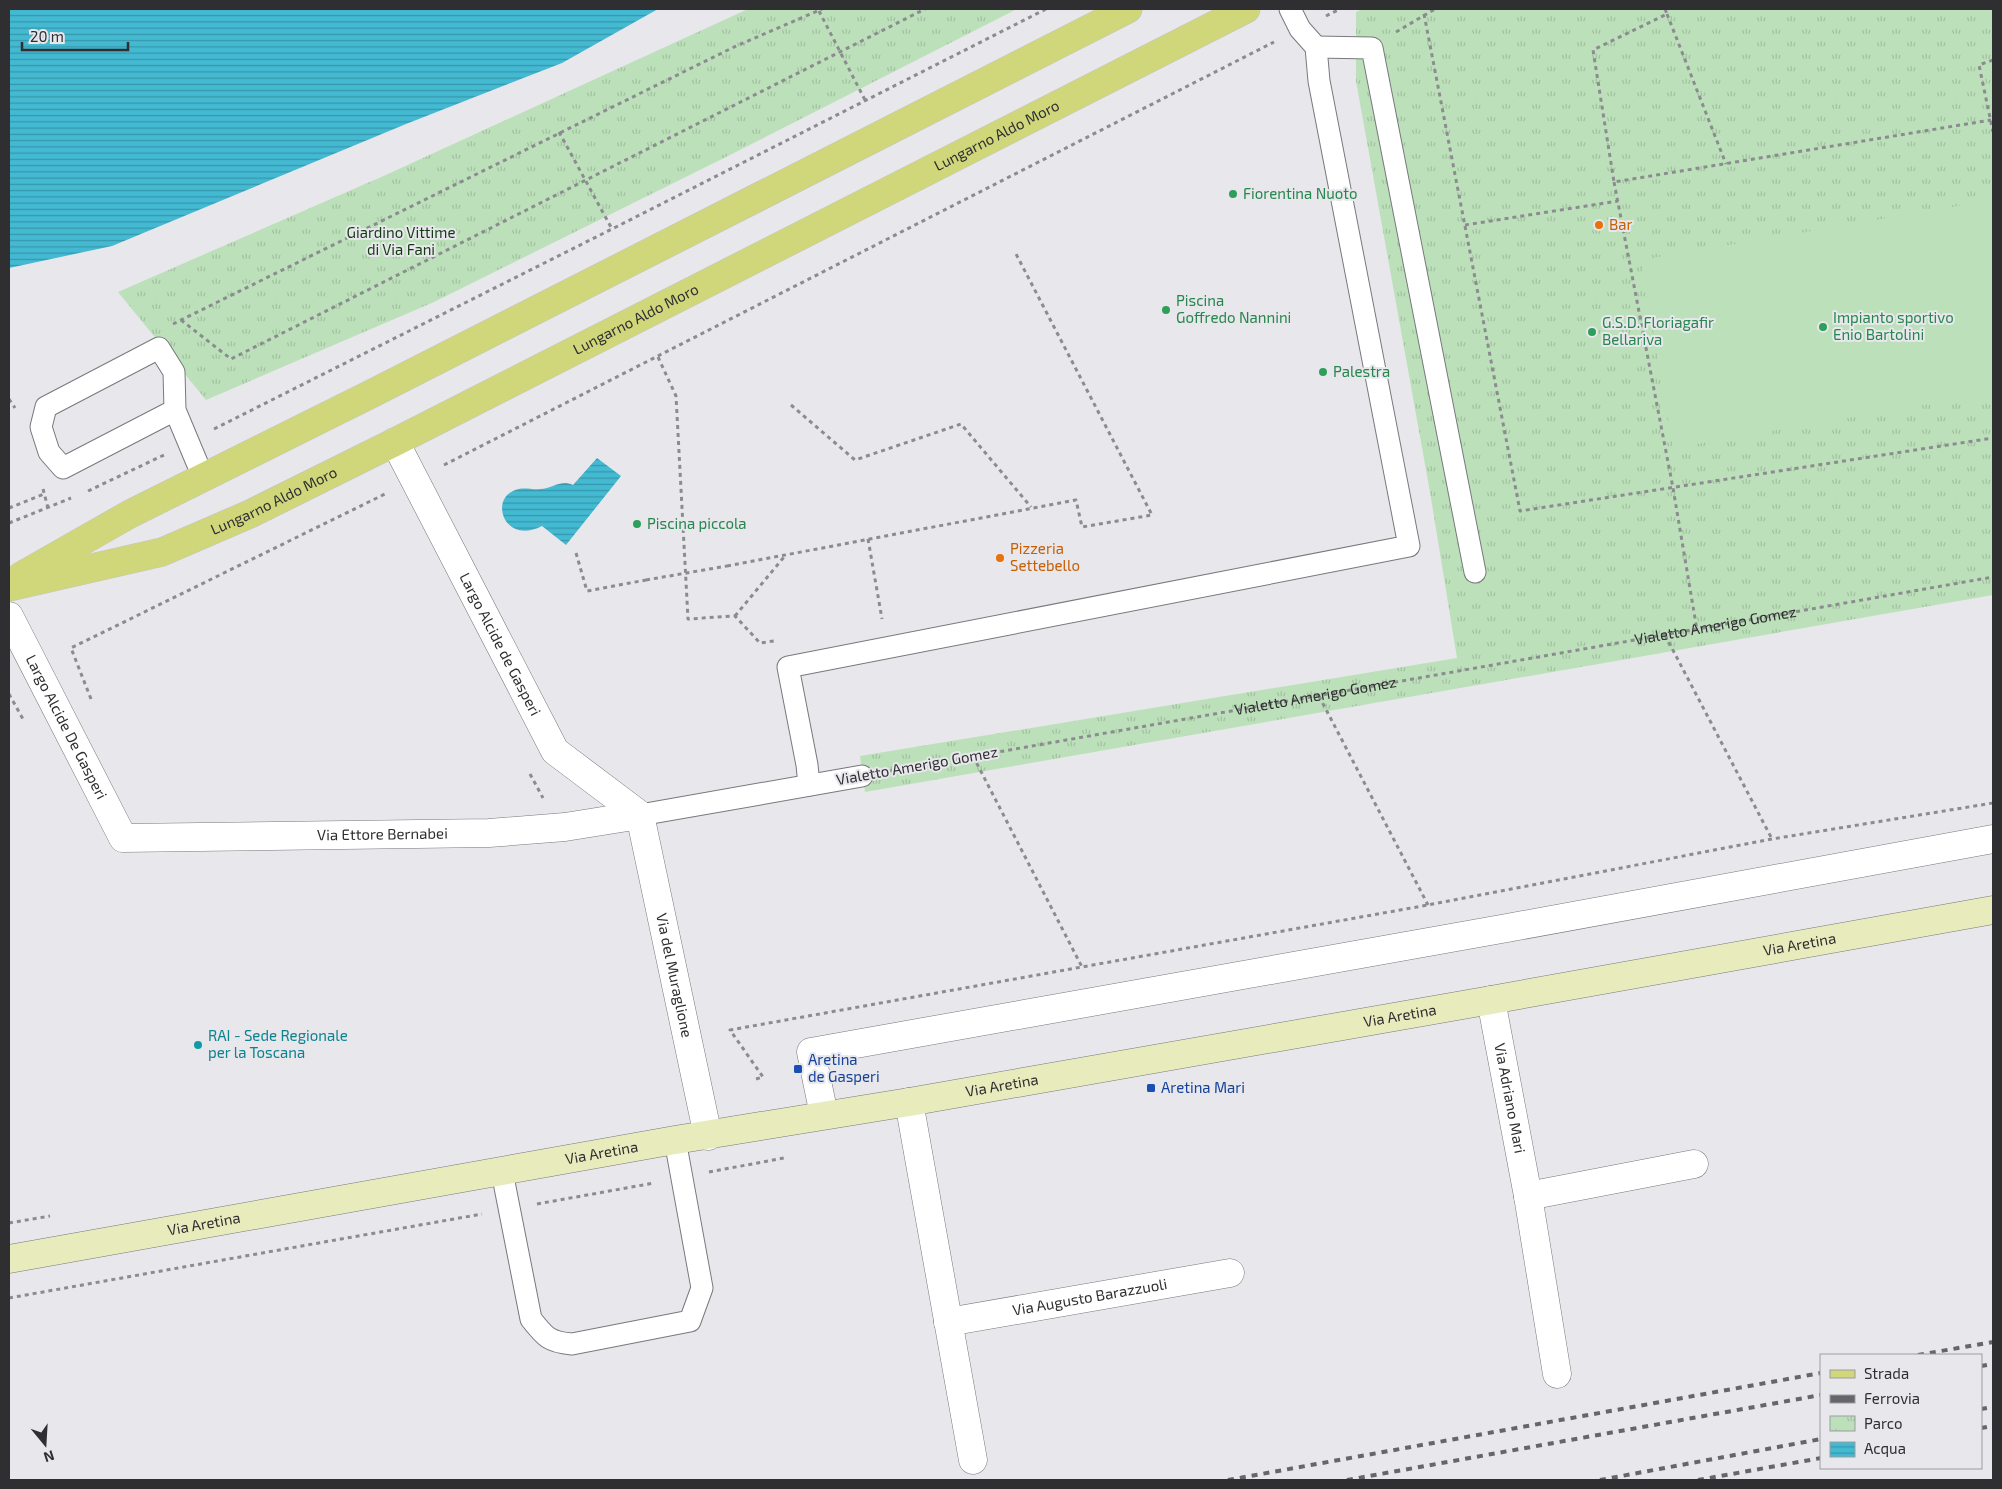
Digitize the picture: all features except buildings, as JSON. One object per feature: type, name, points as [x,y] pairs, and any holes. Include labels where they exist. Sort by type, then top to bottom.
[{"type":"main road","points":[[9,583],[130,514],[373,393],[1128,9]]},
{"type":"main road","name":"Lungarno Aldo Moro","points":[[9,587],[162,552],[250,514],[1246,9]]},
{"type":"street","name":"Largo Alcide de Gasperi","points":[[395,442],[555,751],[640,815]]},
{"type":"street","name":"Largo Alcide De Gasperi","points":[[9,616],[123,838]]},
{"type":"street","name":"Via Ettore Bernabei","points":[[123,838],[489,833],[565,827],[640,815]]},
{"type":"street","name":"Via del Muraglione","points":[[640,815],[708,1136]]},
{"type":"street","points":[[824,1115],[811,1052],[1993,839]]},
{"type":"street","name":"Via Aretina","points":[[9,1259],[675,1140],[909,1102],[1993,910]]},
{"type":"street","name":"Via Adriano Mari","points":[[1491,1000],[1528,1196],[1557,1374]]},
{"type":"street","points":[[909,1102],[973,1460]]},
{"type":"street","points":[[1528,1196],[1694,1164]]},
{"type":"street","name":"Via Augusto Barazzuoli","points":[[948,1322],[1230,1273]]},
{"type":"lane","points":[[808,785],[807,765],[788,667],[1409,546],[1319,80],[1316,47],[1300,29],[1290,9]]},
{"type":"lane","points":[[1316,47],[1372,48],[1475,572]]},
{"type":"lane","points":[[175,410],[62,468],[49,452],[40,427],[46,406],[159,348],[174,372],[175,410],[203,477]]},
{"type":"lane","name":"Vialetto Amerigo Gomez","points":[[640,815],[862,776]]},
{"type":"lane","points":[[502,1172],[531,1319],[543,1334],[556,1342],[572,1344],[690,1321],[702,1288],[675,1140]]},
{"type":"path","points":[[181,320],[231,359],[924,9]]},
{"type":"path","points":[[80,494],[156,459],[1046,9]]},
{"type":"path","points":[[94,708],[71,648],[414,480],[1340,9]]},
{"type":"path","points":[[1435,9],[1424,14],[1520,511],[1993,438]]},
{"type":"path","points":[[1665,9],[1726,164]]},
{"type":"path","points":[[172,324],[734,47],[820,10],[865,100]]},
{"type":"path","points":[[1667,14],[1593,50],[1614,182],[1673,488],[1697,630]]},
{"type":"path","points":[[1993,60],[1979,65],[1993,132]]},
{"type":"path","points":[[1614,182],[1991,120]]},
{"type":"path","points":[[560,132],[612,229]]},
{"type":"path","points":[[1465,225],[1618,201]]},
{"type":"path","points":[[576,553],[587,591],[784,556],[1030,507],[1076,500],[1082,527],[1152,515],[1015,252]]},
{"type":"path","points":[[658,356],[676,396],[688,619],[735,616],[784,556]]},
{"type":"path","points":[[12,404],[21,400]]},
{"type":"path","points":[[791,405],[855,460],[961,424],[1030,507]]},
{"type":"path","points":[[9,508],[44,494]]},
{"type":"path","points":[[9,523],[72,498]]},
{"type":"path","points":[[868,539],[882,620]]},
{"type":"path","name":"Vialetto Amerigo Gomez","points":[[862,776],[1993,577]]},
{"type":"path","points":[[735,616],[760,643],[779,640]]},
{"type":"path","points":[[1665,635],[1772,839]]},
{"type":"path","points":[[9,694],[27,728]]},
{"type":"path","points":[[1319,696],[1428,905]]},
{"type":"path","points":[[973,756],[1082,967]]},
{"type":"path","points":[[756,1079],[764,1076],[730,1030],[1428,905],[1772,839],[1993,803]]},
{"type":"path","points":[[9,1298],[682,1178],[788,1157]]},
{"type":"green space","name":"Giardino Vittime di Via Fani","points":[[748,9],[1017,9],[732,154],[434,302],[206,400],[118,292],[388,174]]},
{"type":"green space","points":[[1363,9],[1993,9],[1993,595],[865,792],[860,756],[1457,658],[1430,492],[1356,81],[1356,12]]},
{"type":"green space","name":"Impianto sportivo Enio Bartolini","points":[[1993,200],[1993,393],[1673,448],[1641,260]]},
{"type":"water","points":[[9,9],[658,9],[562,63],[406,124],[112,246],[9,268]]},
{"type":"water","points":[[597,458],[621,476],[566,545],[542,526],[529,530],[519,530],[510,526],[502,511],[506,496],[513,491],[523,488],[545,489],[564,483],[573,485]]},
{"type":"railway","points":[[1924,1354],[1993,1342]]},
{"type":"railway","points":[[1982,1366],[1993,1364]]},
{"type":"railway","points":[[1228,1480],[1820,1373]]},
{"type":"railway","points":[[1347,1480],[1820,1395]]},
{"type":"railway","points":[[1982,1409],[1993,1407]]},
{"type":"railway","points":[[1982,1428],[1993,1426]]},
{"type":"railway","points":[[1600,1480],[1820,1439]]},
{"type":"railway","points":[[1698,1480],[1820,1458]]},
{"type":"place","name":"Fiorentina Nuoto","points":[[1233,194]]},
{"type":"place","name":"Bar","points":[[1599,225]]},
{"type":"place","name":"Piscina Goffredo Nannini","points":[[1166,310]]},
{"type":"place","name":"Impianto sportivo Enio Bartolini","points":[[1823,327]]},
{"type":"place","name":"G.S.D. Floriagafir Bellariva","points":[[1592,332]]},
{"type":"place","name":"Palestra","points":[[1323,372]]},
{"type":"place","name":"Piscina piccola","points":[[637,524]]},
{"type":"place","name":"Pizzeria Settebello","points":[[1000,558]]},
{"type":"place","name":"RAI - Sede Regionale per la Toscana","points":[[198,1045]]},
{"type":"place","name":"Aretina de Gasperi","points":[[798,1069]]},
{"type":"place","name":"Aretina Mari","points":[[1151,1088]]}]
